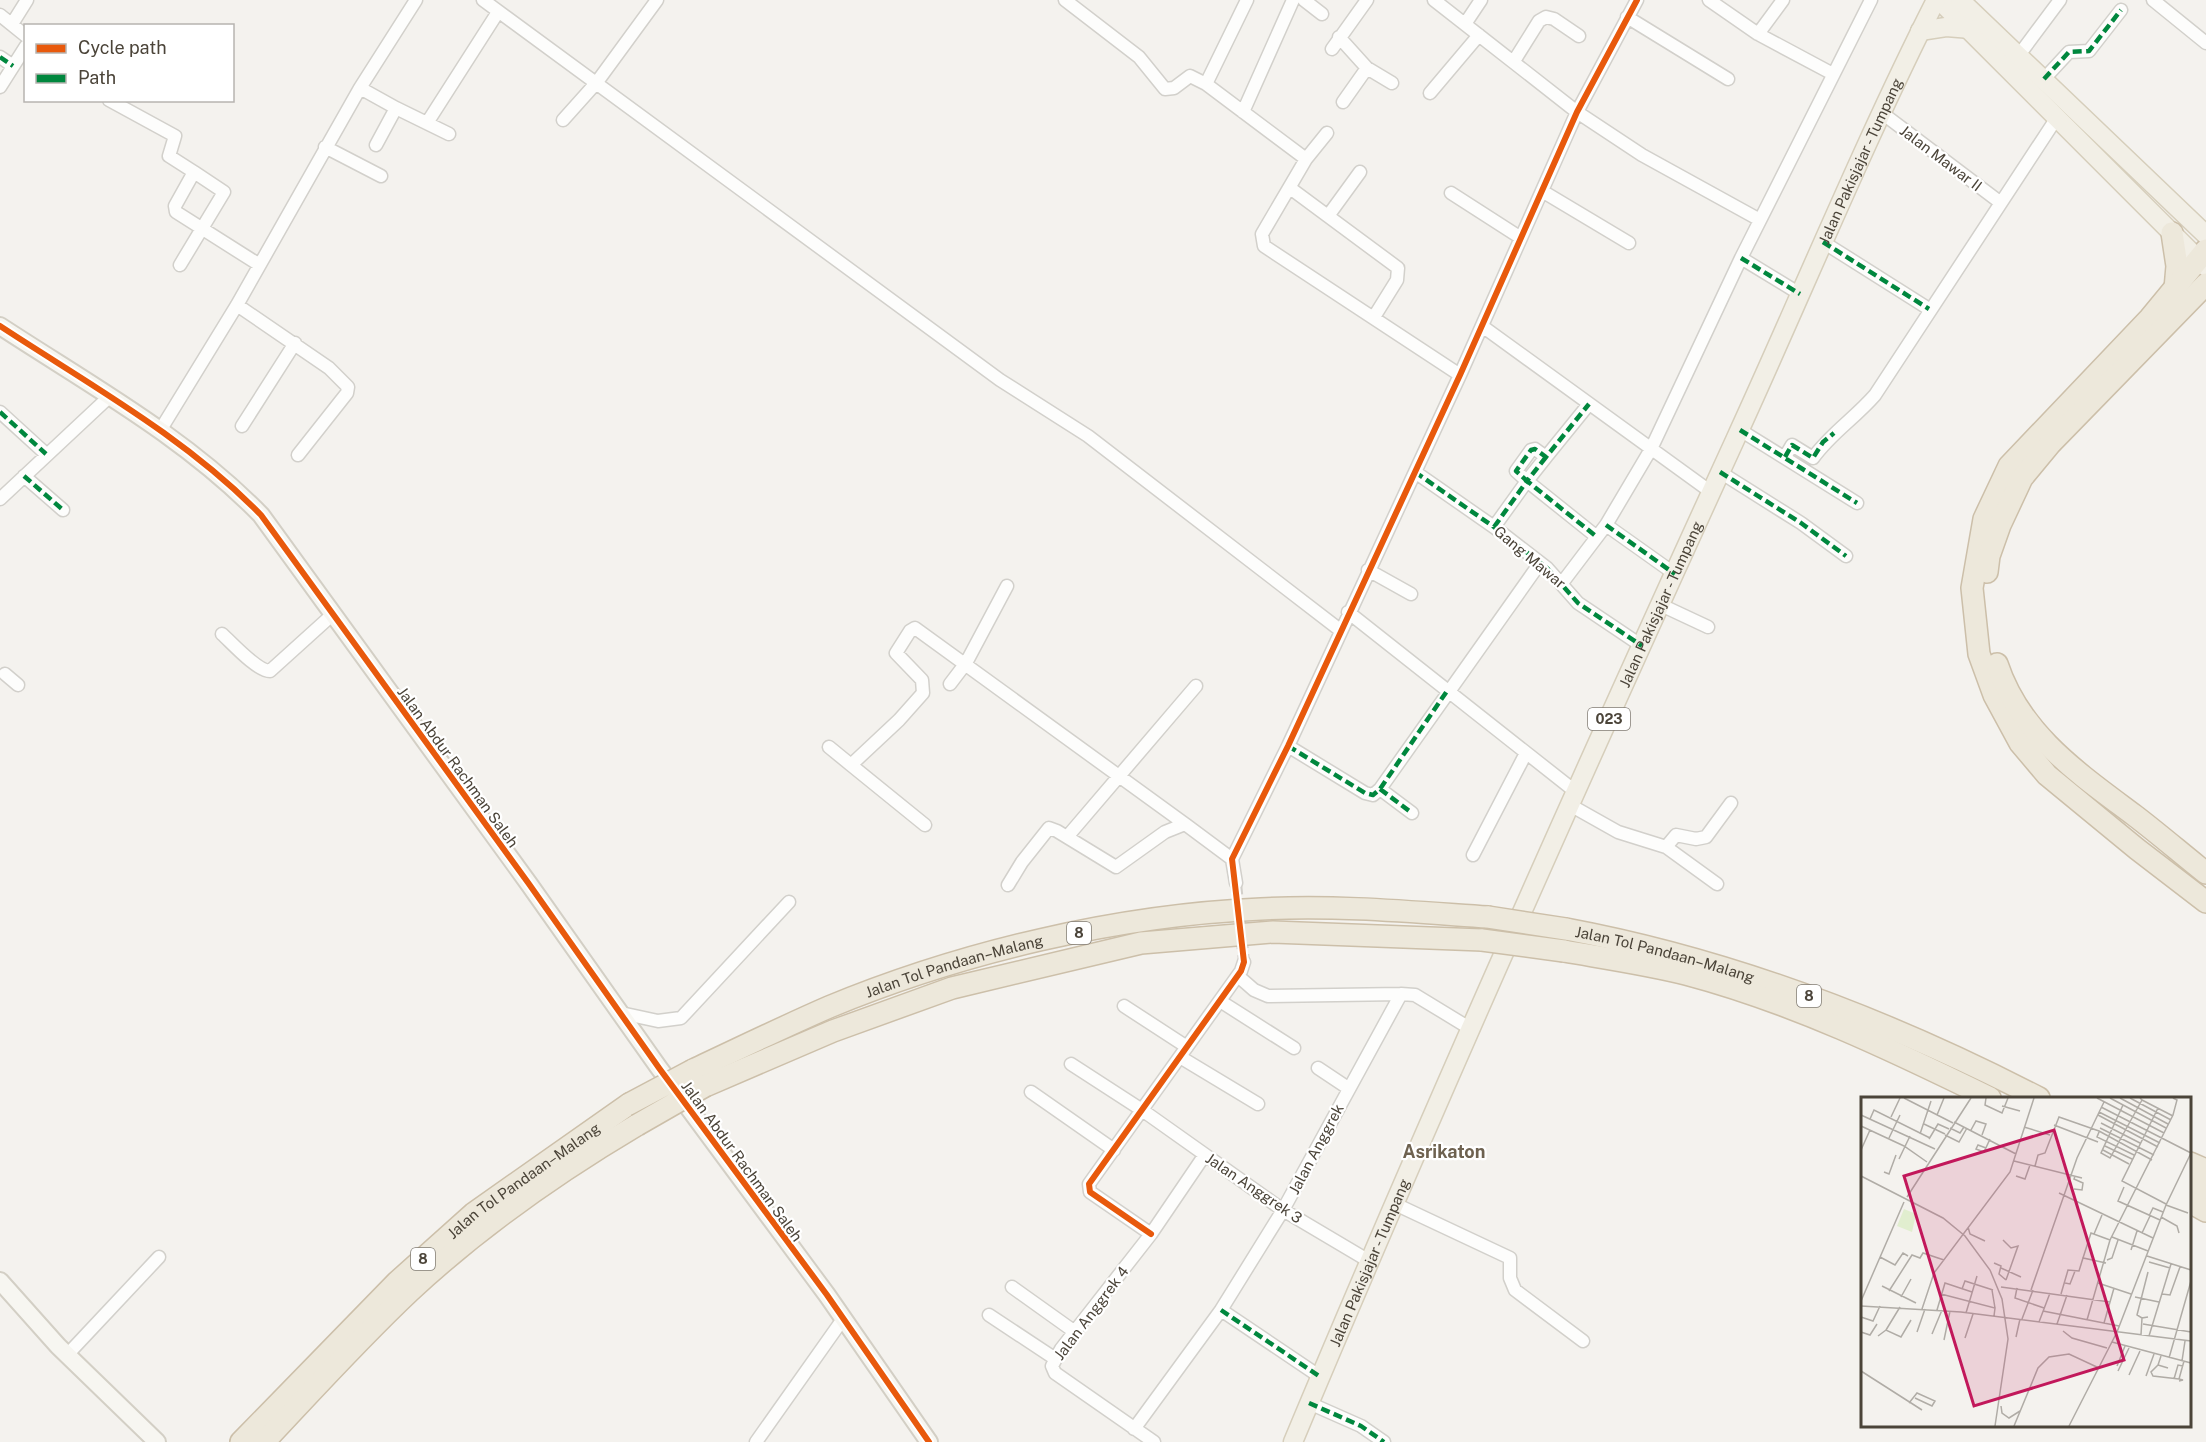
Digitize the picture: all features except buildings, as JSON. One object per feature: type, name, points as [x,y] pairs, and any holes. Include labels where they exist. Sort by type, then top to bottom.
[{"type":"highway","points":[[2172,233],[2177,266],[2190,297]]},
{"type":"highway","points":[[2204,259],[2190,297],[2050,444],[2022,478],[1989,556],[1985,587],[1990,643],[2004,684],[2036,736],[2065,763],[2206,873]]},
{"type":"highway","points":[[2206,284],[2009,466],[1984,519],[1972,588],[1980,654],[1999,706],[2020,743],[2047,775],[2206,902]]},
{"type":"highway","name":"Jalan Tol Pandaan–Malang","points":[[264,1442],[410,1291],[488,1225],[561,1171],[637,1125],[699,1078],[840,1004],[948,965],[1059,936],[1159,919],[1261,909],[1342,908],[1488,917],[1566,929],[1699,960],[1763,979],[1912,1038],[2037,1097]]},
{"type":"highway","name":"Jalan Tol Pandaan–Malang","points":[[241,1442],[397,1282],[474,1213],[629,1104],[952,988],[1141,943],[1273,932],[1482,940],[1564,951],[1685,974],[1795,1010],[1846,1030],[1988,1097]]},
{"type":"highway","points":[[2191,1163],[2206,1170]]},
{"type":"highway","points":[[2191,1182],[2206,1189]]},
{"type":"highway","points":[[2191,1202],[2206,1210]]},
{"type":"main road","points":[[1938,0],[1971,29],[2056,119],[2172,233],[2204,259]]},
{"type":"main road","name":"Jalan Pakisjajar - Tumpang","points":[[1293,1442],[1369,1261],[1573,798],[1882,113],[1920,31],[1938,0]]},
{"type":"main road","points":[[1960,0],[2206,235]]},
{"type":"main road","points":[[1920,31],[1946,27],[1971,29]]},
{"type":"street","points":[[12,24],[27,0]]},
{"type":"street","points":[[161,429],[237,305],[258,264],[360,88],[416,0]]},
{"type":"street","points":[[483,0],[1000,380],[1088,436],[1340,630]]},
{"type":"street","points":[[563,120],[597,82],[657,0]]},
{"type":"street","points":[[1065,0],[1139,57],[1165,89],[1174,88],[1190,76],[1206,84],[1306,159]]},
{"type":"street","points":[[1206,84],[1247,0]]},
{"type":"street","points":[[1243,112],[1293,0]]},
{"type":"street","points":[[1304,0],[1322,15]]},
{"type":"street","points":[[1332,49],[1367,0]]},
{"type":"street","points":[[1434,0],[1577,112],[1642,155],[1760,220]]},
{"type":"street","points":[[1465,24],[1481,0]]},
{"type":"street","points":[[1236,883],[1232,858],[1288,746],[1348,612],[1460,375],[1577,112],[1637,0]]},
{"type":"street","points":[[1709,0],[1758,34],[1833,74]]},
{"type":"street","points":[[1758,34],[1783,0]]},
{"type":"street","points":[[1562,583],[1606,525],[1651,448],[1741,258],[1871,0]]},
{"type":"street","points":[[2019,55],[2060,0]]},
{"type":"street","points":[[2153,0],[2206,43]]},
{"type":"street","points":[[2044,79],[2069,52],[2089,51],[2121,10]]},
{"type":"street","points":[[428,123],[498,12]]},
{"type":"street","points":[[0,15],[24,34]]},
{"type":"street","points":[[1514,61],[1539,21],[1546,17],[1554,19],[1579,36]]},
{"type":"street","points":[[1627,17],[1728,79]]},
{"type":"street","points":[[1430,93],[1479,35]]},
{"type":"street","points":[[1340,38],[1367,68],[1392,83]]},
{"type":"street","points":[[0,87],[24,49]]},
{"type":"street","points":[[0,57],[13,66]]},
{"type":"street","points":[[1343,102],[1367,68]]},
{"type":"street","points":[[360,88],[449,134]]},
{"type":"street","points":[[112,102],[174,135],[169,156],[224,190],[180,265]]},
{"type":"street","points":[[376,145],[396,108]]},
{"type":"street","name":"Jalan Mawar II","points":[[1882,113],[2001,202]]},
{"type":"street","points":[[1785,457],[1792,445],[1813,458],[1829,436],[1856,416],[1875,395],[1929,309],[2056,119]]},
{"type":"street","points":[[1327,133],[1306,159],[1262,234],[1264,246],[1460,375]]},
{"type":"street","points":[[325,147],[381,176]]},
{"type":"street","points":[[194,172],[174,210],[258,264]]},
{"type":"street","points":[[1329,216],[1360,172]]},
{"type":"street","points":[[1290,188],[1398,268],[1397,280],[1374,317]]},
{"type":"street","points":[[1542,191],[1629,243]]},
{"type":"street","points":[[1451,193],[1521,238]]},
{"type":"street","points":[[1823,242],[1929,309]]},
{"type":"street","points":[[1741,258],[1800,294]]},
{"type":"street","points":[[237,305],[329,368],[348,387],[346,393],[298,455]]},
{"type":"street","name":"Jalan Abdur Rachman Saleh","points":[[0,326],[161,429],[231,484],[261,515],[843,1319],[929,1442]]},
{"type":"street","points":[[1482,326],[1711,492]]},
{"type":"street","points":[[242,426],[295,343]]},
{"type":"street","points":[[0,499],[110,397]]},
{"type":"street","points":[[1589,404],[1546,457],[1534,449],[1531,450],[1516,471],[1597,537]]},
{"type":"street","points":[[0,412],[46,454]]},
{"type":"street","points":[[1740,430],[1857,503]]},
{"type":"street","name":"Gang Mawar","points":[[1414,472],[1494,527],[1540,563],[1562,583],[1578,603],[1641,646]]},
{"type":"street","points":[[1720,472],[1801,523],[1846,556]]},
{"type":"street","points":[[24,476],[63,510]]},
{"type":"street","points":[[1494,527],[1527,480]]},
{"type":"street","points":[[1606,525],[1675,574]]},
{"type":"street","points":[[1288,746],[1365,793],[1373,795],[1380,789],[1447,691],[1540,563]]},
{"type":"street","points":[[1368,570],[1411,594]]},
{"type":"street","points":[[950,684],[966,663],[1007,586]]},
{"type":"street","points":[[1661,605],[1708,627]]},
{"type":"street","points":[[1348,612],[1525,755],[1573,798],[1629,837],[1666,847],[1717,884]]},
{"type":"street","points":[[222,634],[260,668],[270,671],[332,615]]},
{"type":"street","points":[[851,765],[923,693],[922,680],[896,653],[910,631],[915,628],[1232,858]]},
{"type":"street","points":[[2,675],[18,685]]},
{"type":"street","points":[[1067,837],[1196,686]]},
{"type":"street","points":[[830,747],[925,825]]},
{"type":"street","points":[[1473,855],[1525,755]]},
{"type":"street","points":[[1380,789],[1412,813]]},
{"type":"street","points":[[1666,847],[1676,835],[1696,839],[1706,837],[1731,803]]},
{"type":"street","points":[[1008,885],[1043,833],[1049,828],[1116,867],[1165,832],[1185,824]]},
{"type":"street","points":[[621,1013],[658,1021],[681,1018],[789,902]]},
{"type":"street","points":[[1151,1234],[1088,1188],[1238,976],[1244,962]]},
{"type":"street","points":[[1238,976],[1254,990],[1268,996],[1415,995],[1471,1029]]},
{"type":"street","name":"Jalan Anggrek","points":[[1134,1429],[1221,1310],[1283,1210],[1401,994]]},
{"type":"street","points":[[1220,1001],[1293,1048]]},
{"type":"street","points":[[1124,1006],[1258,1104]]},
{"type":"street","name":"Jalan Anggrek 3","points":[[1071,1064],[1142,1110],[1283,1210],[1369,1261]]},
{"type":"street","points":[[1318,1068],[1348,1088]]},
{"type":"street","points":[[1031,1092],[1114,1150]]},
{"type":"street","name":"Jalan Anggrek 4","points":[[1154,1442],[1055,1373],[1052,1366],[1054,1358],[1151,1234],[1204,1156]]},
{"type":"street","points":[[1395,1204],[1510,1258],[1510,1278],[1515,1290],[1583,1341]]},
{"type":"street","points":[[67,1355],[159,1257]]},
{"type":"street","points":[[0,1281],[67,1355],[158,1442]]},
{"type":"street","points":[[1012,1287],[1075,1332]]},
{"type":"street","points":[[1221,1310],[1319,1376]]},
{"type":"street","points":[[989,1315],[1054,1358]]},
{"type":"street","points":[[756,1442],[843,1319]]},
{"type":"street","points":[[1309,1403],[1361,1426],[1384,1442]]},
{"type":"tunnel","points":[[1236,883],[1244,962]]},
{"type":"marked path","points":[[2044,79],[2069,52],[2089,51],[2121,10]]},
{"type":"marked path","points":[[0,57],[13,66]]},
{"type":"marked path","points":[[1823,242],[1929,309]]},
{"type":"marked path","points":[[1741,258],[1800,294]]},
{"type":"marked path","points":[[1494,527],[1527,481],[1516,471],[1531,450],[1535,449],[1546,457],[1589,404]]},
{"type":"marked path","points":[[0,412],[46,454]]},
{"type":"marked path","points":[[1740,430],[1857,503]]},
{"type":"marked path","points":[[1785,457],[1792,445],[1813,458],[1823,442],[1834,433]]},
{"type":"marked path","points":[[1546,457],[1527,481],[1597,537]]},
{"type":"marked path","points":[[1415,472],[1494,527],[1547,568],[1578,603],[1642,646]]},
{"type":"marked path","points":[[1720,472],[1801,523],[1846,556]]},
{"type":"marked path","points":[[24,476],[63,510]]},
{"type":"marked path","points":[[1606,525],[1675,574]]},
{"type":"marked path","points":[[1288,746],[1365,793],[1373,795],[1380,789],[1447,691]]},
{"type":"marked path","points":[[1380,789],[1412,813]]},
{"type":"marked path","points":[[1221,1310],[1319,1376]]},
{"type":"marked path","points":[[1309,1403],[1361,1426],[1384,1442]]},
{"type":"cycle path","points":[[1151,1234],[1090,1192],[1089,1184],[1241,971],[1244,962],[1232,859],[1288,746],[1460,375],[1577,112],[1637,0]]},
{"type":"cycle path","points":[[0,326],[169,436],[232,487],[261,515],[529,884],[659,1068],[827,1295],[929,1442]]},
{"type":"district","name":"Asrikaton","points":[[1444,1151]]}]
